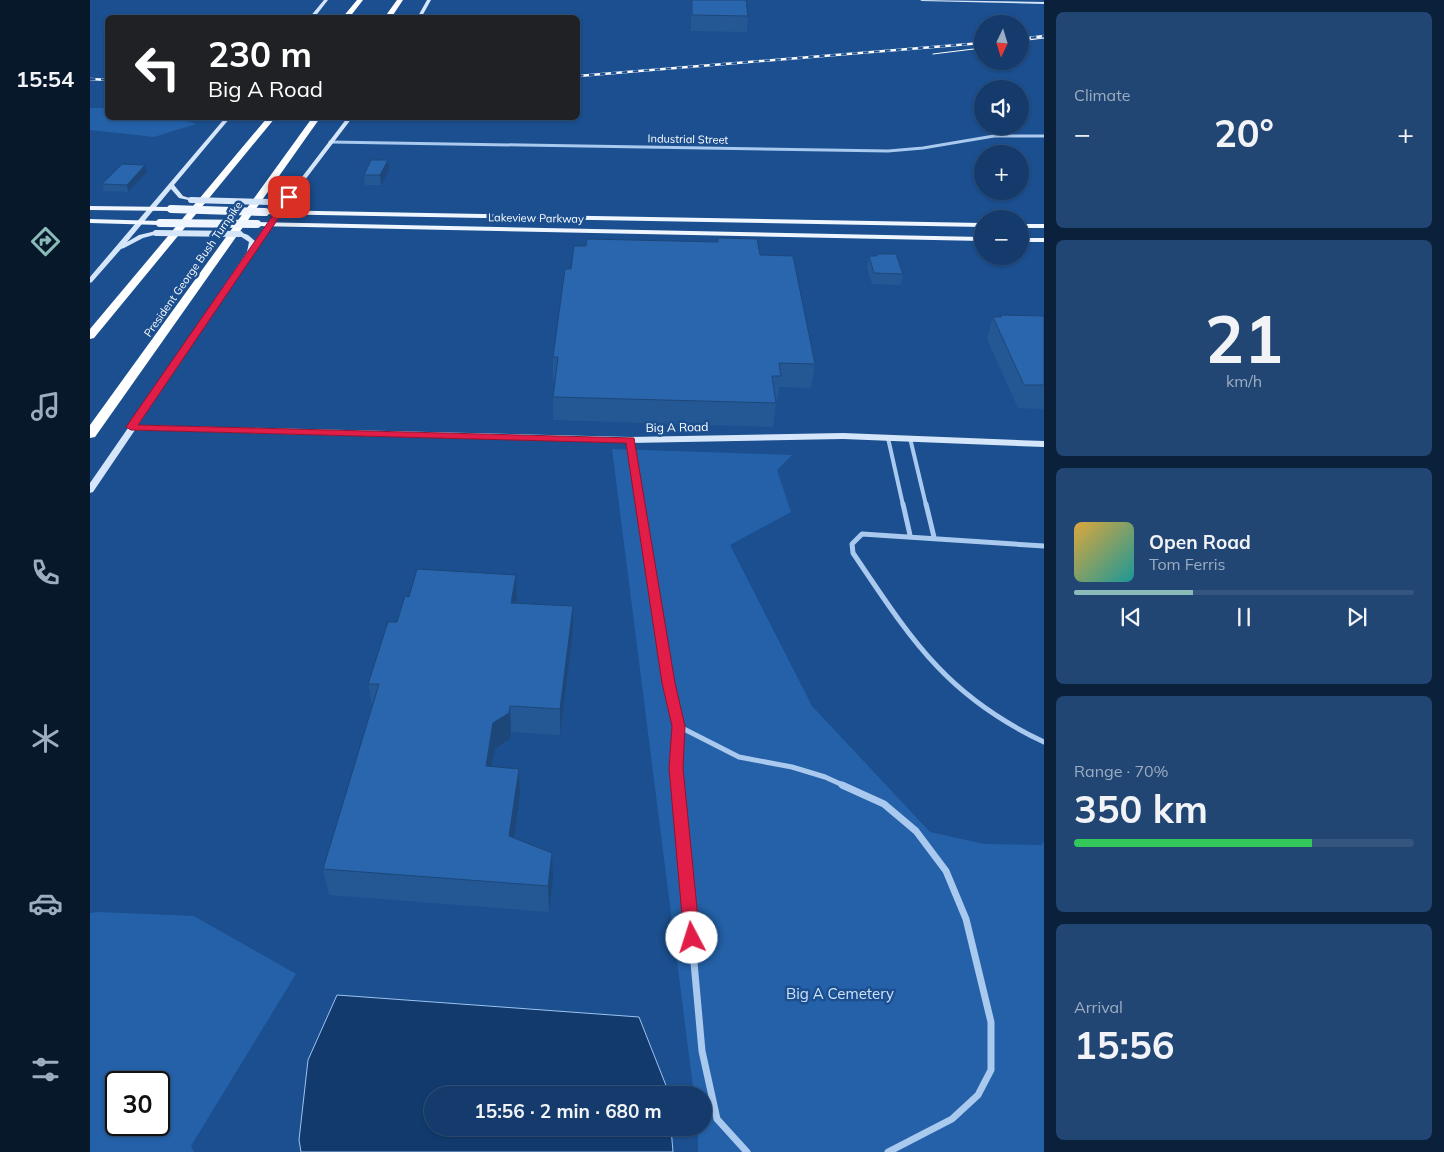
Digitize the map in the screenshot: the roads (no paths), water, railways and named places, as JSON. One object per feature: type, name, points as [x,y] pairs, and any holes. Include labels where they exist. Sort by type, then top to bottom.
[{"type":"highway","points":[[344,15],[360,0]]},
{"type":"highway","points":[[389,15],[400,0]]},
{"type":"highway","points":[[90,336],[269,120]]},
{"type":"highway","name":"President George Bush Turnpike","points":[[90,434],[315,120]]},
{"type":"main road","points":[[314,15],[326,0]]},
{"type":"main road","points":[[421,15],[429,0]]},
{"type":"main road","points":[[922,0],[1044,2]]},
{"type":"main road","points":[[90,281],[225,120]]},
{"type":"main road","points":[[90,490],[278,212],[347,120]]},
{"type":"main road","points":[[170,185],[180,197],[191,200],[269,202],[289,197]]},
{"type":"main road","name":"Lakeview Parkway","points":[[90,208],[974,225]]},
{"type":"main road","points":[[522,229],[547,223],[600,224],[614,218]]},
{"type":"main road","name":"Lakeview Parkway","points":[[90,221],[974,239]]},
{"type":"main road","points":[[785,221],[788,234]]},
{"type":"main road","points":[[1029,226],[1044,226]]},
{"type":"main road","points":[[116,250],[140,236],[156,233],[240,234],[252,241],[248,257]]},
{"type":"main road","points":[[1029,240],[1044,240]]},
{"type":"main road","name":"Big A Road","points":[[131,427],[630,440],[843,436],[1044,444]]},
{"type":"street","name":"Industrial Street","points":[[330,142],[888,151],[923,148],[994,136],[1044,136]]},
{"type":"street","points":[[888,438],[910,535]]},
{"type":"street","points":[[910,438],[934,537]]},
{"type":"street","points":[[630,440],[668,683],[678,726],[676,768],[702,1051],[717,1119],[747,1152]]},
{"type":"street","points":[[1044,546],[910,535],[862,534],[852,544],[853,553],[915,642],[961,692],[1014,727],[1044,742]]},
{"type":"street","points":[[678,726],[739,757],[792,767],[825,777],[884,804],[916,832],[946,871],[966,919],[981,976],[991,1022],[991,1070],[978,1095],[952,1119],[888,1152]]},
{"type":"tram line","points":[[1029,40],[1044,38]]},
{"type":"tram line","points":[[933,54],[974,49]]},
{"type":"railway","points":[[1029,38],[1044,36]]},
{"type":"railway","points":[[580,76],[974,44]]},
{"type":"railway","points":[[90,79],[105,80]]},
{"type":"park label","name":"Big A Cemetery","points":[[840,993]]}]
